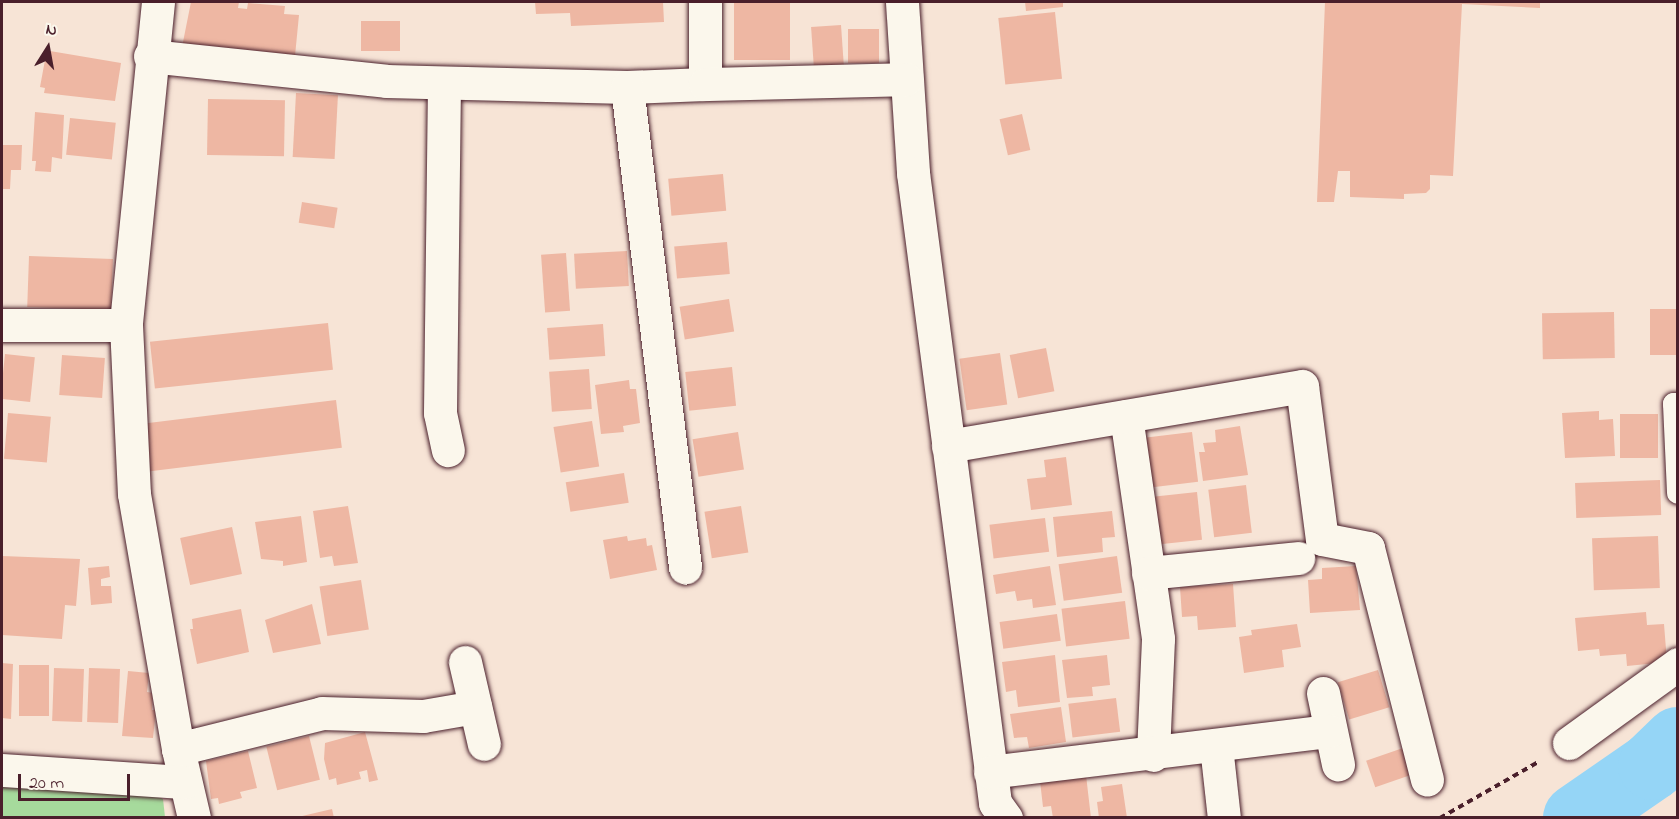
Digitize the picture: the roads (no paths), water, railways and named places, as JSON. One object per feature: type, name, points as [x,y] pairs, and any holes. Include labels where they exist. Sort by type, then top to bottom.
[{"type":"street","points":[[158,2],[150,56],[126,325],[134,494],[178,749],[194,818]]},
{"type":"street","points":[[705,2],[705,84]]},
{"type":"street","points":[[902,2],[913,173],[994,803],[1006,818]]},
{"type":"street","points":[[150,56],[386,81],[444,83],[627,87],[906,79]]},
{"type":"street","points":[[444,83],[440,413],[448,450]]},
{"type":"street","points":[[627,87],[685,567]]},
{"type":"street","points":[[2,325],[126,325]]},
{"type":"street","points":[[948,446],[1302,386],[1322,538],[1368,548],[1427,780]]},
{"type":"street","points":[[1126,416],[1158,639],[1153,754]]},
{"type":"street","points":[[1148,573],[1298,558]]},
{"type":"street","points":[[465,662],[484,744]]},
{"type":"street","points":[[1569,743],[1677,664]]},
{"type":"street","points":[[1323,693],[1329,731],[1338,764]]},
{"type":"street","points":[[178,749],[322,713],[423,716],[475,708]]},
{"type":"street","points":[[990,772],[1329,731]]},
{"type":"street","points":[[1216,746],[1224,818]]},
{"type":"street","points":[[2,770],[185,782]]},
{"type":"lane","points":[[1677,404],[1674,404],[1677,493]]},
{"type":"waterway","points":[[1577,818],[1652,766],[1678,741]]}]
